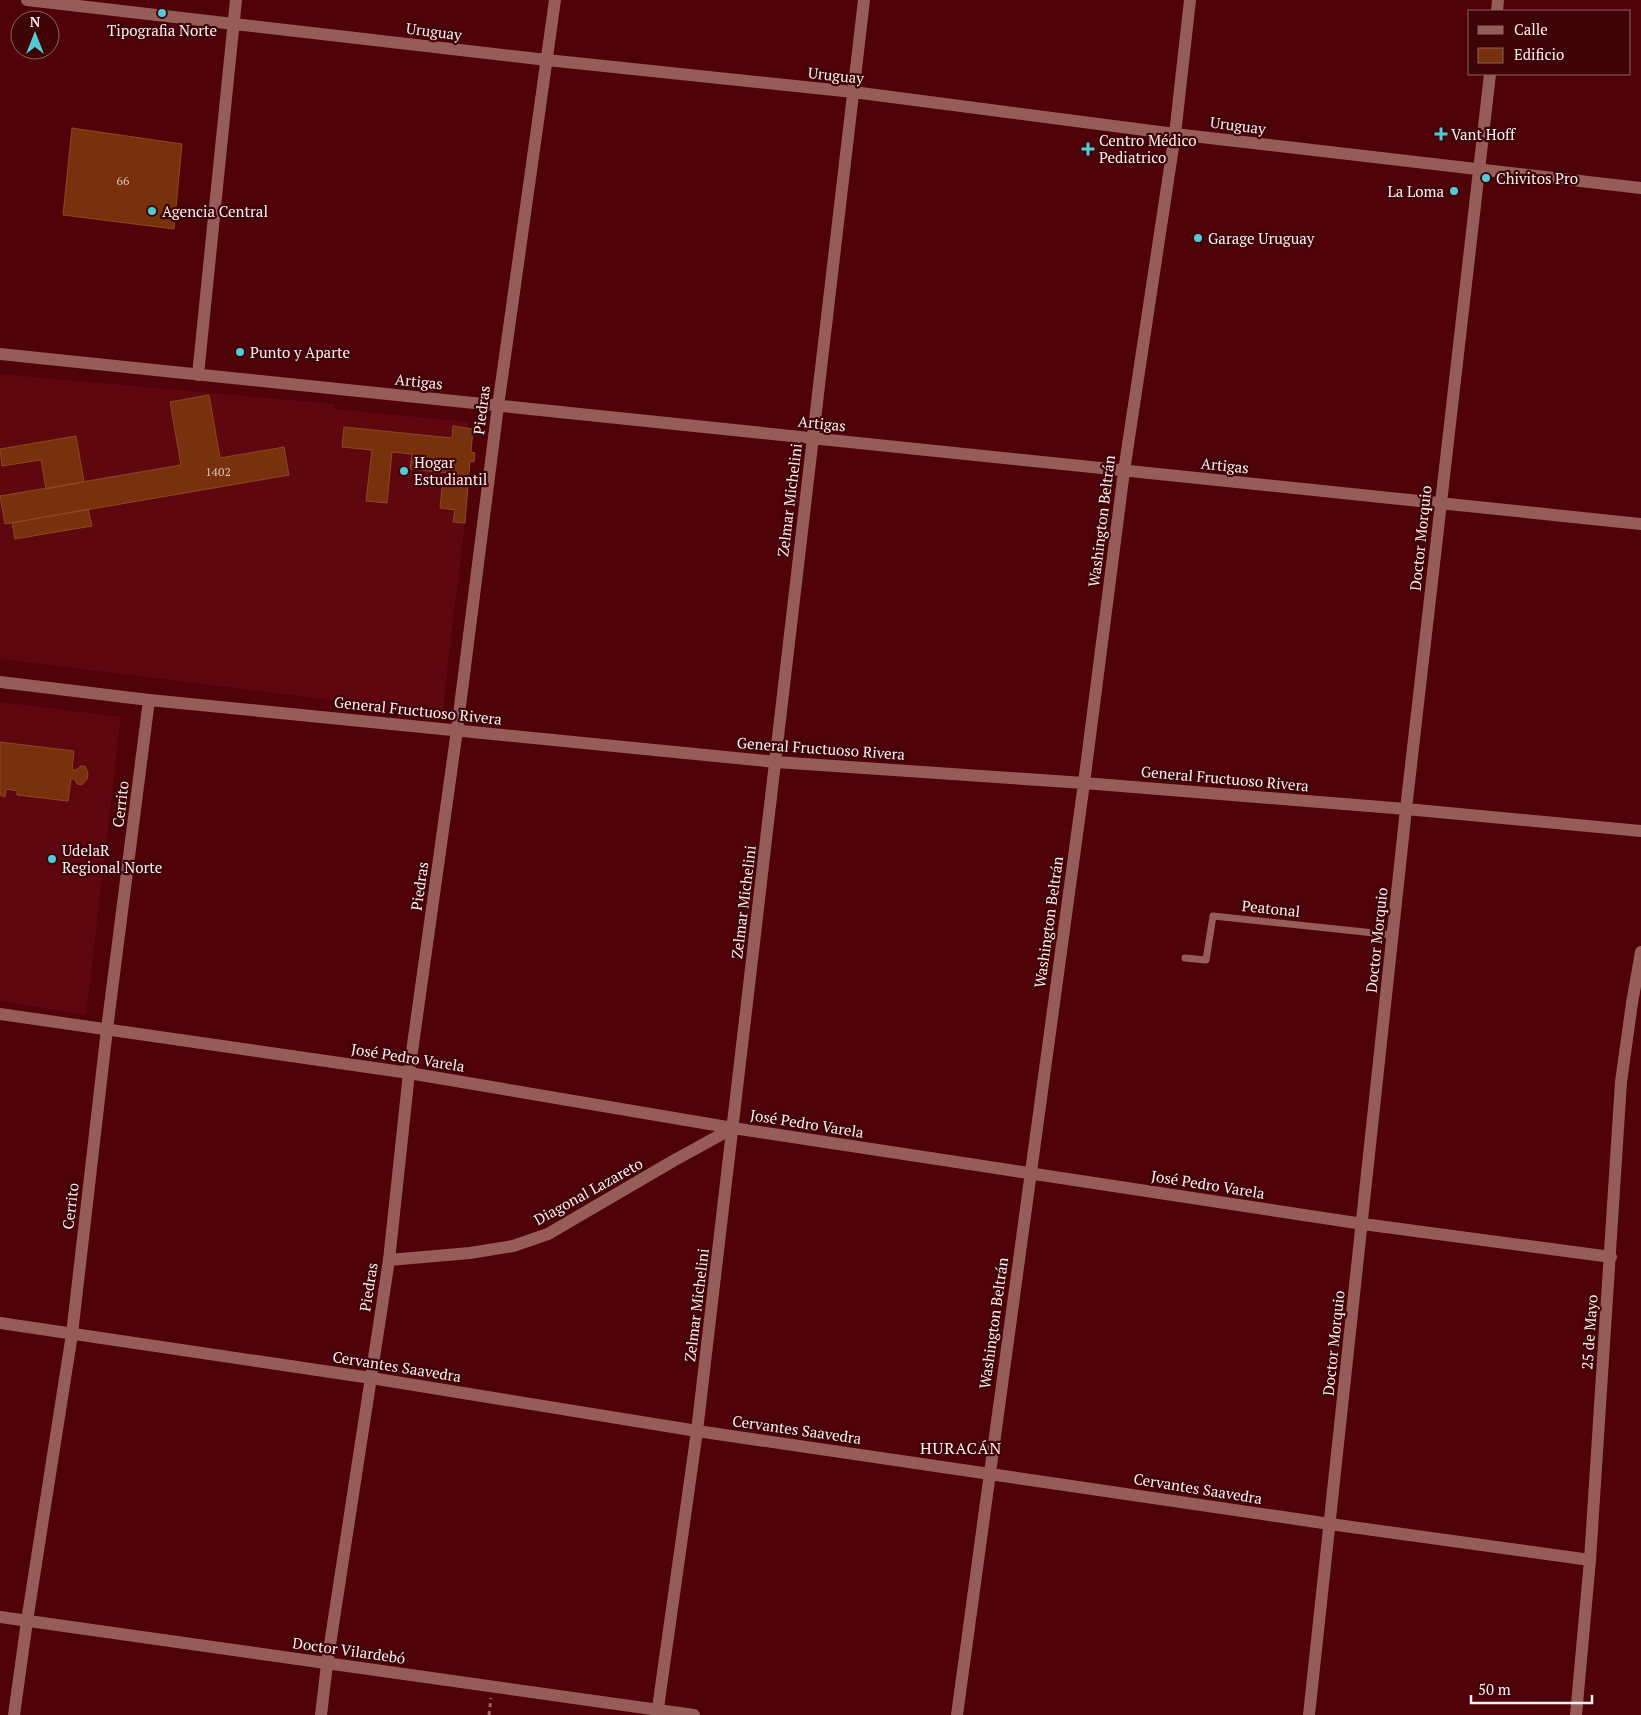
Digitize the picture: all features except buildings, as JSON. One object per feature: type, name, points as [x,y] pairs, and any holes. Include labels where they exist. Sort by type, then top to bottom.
[{"type":"street","name":"Uruguay","points":[[27,0],[547,60],[853,92],[1175,134],[1641,188]]},
{"type":"street","points":[[198,375],[236,0]]},
{"type":"street","name":"Piedras","points":[[321,1715],[327,1664],[389,1260],[409,1073],[458,730],[498,406],[555,0]]},
{"type":"street","name":"Zelmar Michelini","points":[[658,1712],[697,1431],[864,0]]},
{"type":"street","name":"Washington Beltrán","points":[[957,1715],[1084,783],[1124,470],[1175,134],[1190,0]]},
{"type":"street","name":"Doctor Morquio","points":[[1309,1715],[1363,1224],[1392,935],[1490,75]]},
{"type":"street","name":"Artigas","points":[[0,354],[1641,524]]},
{"type":"street","name":"General Fructuoso Rivera","points":[[0,682],[150,700],[776,762],[1084,783],[1406,809],[1641,831]]},
{"type":"street","name":"Cerrito","points":[[14,1715],[72,1334],[107,1029],[150,700]]},
{"type":"street","name":"25 de Mayo","points":[[1576,1715],[1590,1560],[1621,1082],[1641,952]]},
{"type":"street","name":"José Pedro Varela","points":[[0,1014],[409,1073],[733,1128],[1363,1224],[1611,1257]]},
{"type":"street","name":"Diagonal Lazareto","points":[[389,1260],[470,1253],[512,1246],[548,1234],[733,1128]]},
{"type":"street","name":"Cervantes Saavedra","points":[[0,1324],[371,1378],[697,1431],[1330,1524],[1590,1560]]},
{"type":"street","name":"Doctor Vilardebó","points":[[0,1618],[658,1712],[694,1715]]},
{"type":"lane","name":"Peatonal","points":[[1185,958],[1206,960],[1213,916],[1392,935]]},
{"type":"shaded area","points":[[0,374],[334,404],[333,409],[469,422],[468,428],[473,429],[471,452],[475,453],[474,462],[470,462],[465,523],[442,714],[0,659]]},
{"type":"shaded area","name":"UdelaR Regional Norte","points":[[0,702],[121,717],[86,1015],[0,1001]]},
{"type":"place","name":"Tipografia Norte","points":[[162,13]]},
{"type":"place","name":"Vant Hoff","points":[[1441,134]]},
{"type":"place","name":"Centro Médico Pediatrico","points":[[1088,149]]},
{"type":"place","name":"Chivitos Pro","points":[[1486,178]]},
{"type":"place","name":"La Loma","points":[[1454,191]]},
{"type":"place","name":"Agencia Central","points":[[152,211]]},
{"type":"place","name":"Garage Uruguay","points":[[1198,238]]},
{"type":"place","name":"Punto y Aparte","points":[[240,352]]},
{"type":"place","name":"Hogar Estudiantil","points":[[404,471]]},
{"type":"place","name":"UdelaR Regional Norte","points":[[52,859]]},
{"type":"district","name":"HURACÁN","points":[[961,1448]]}]
